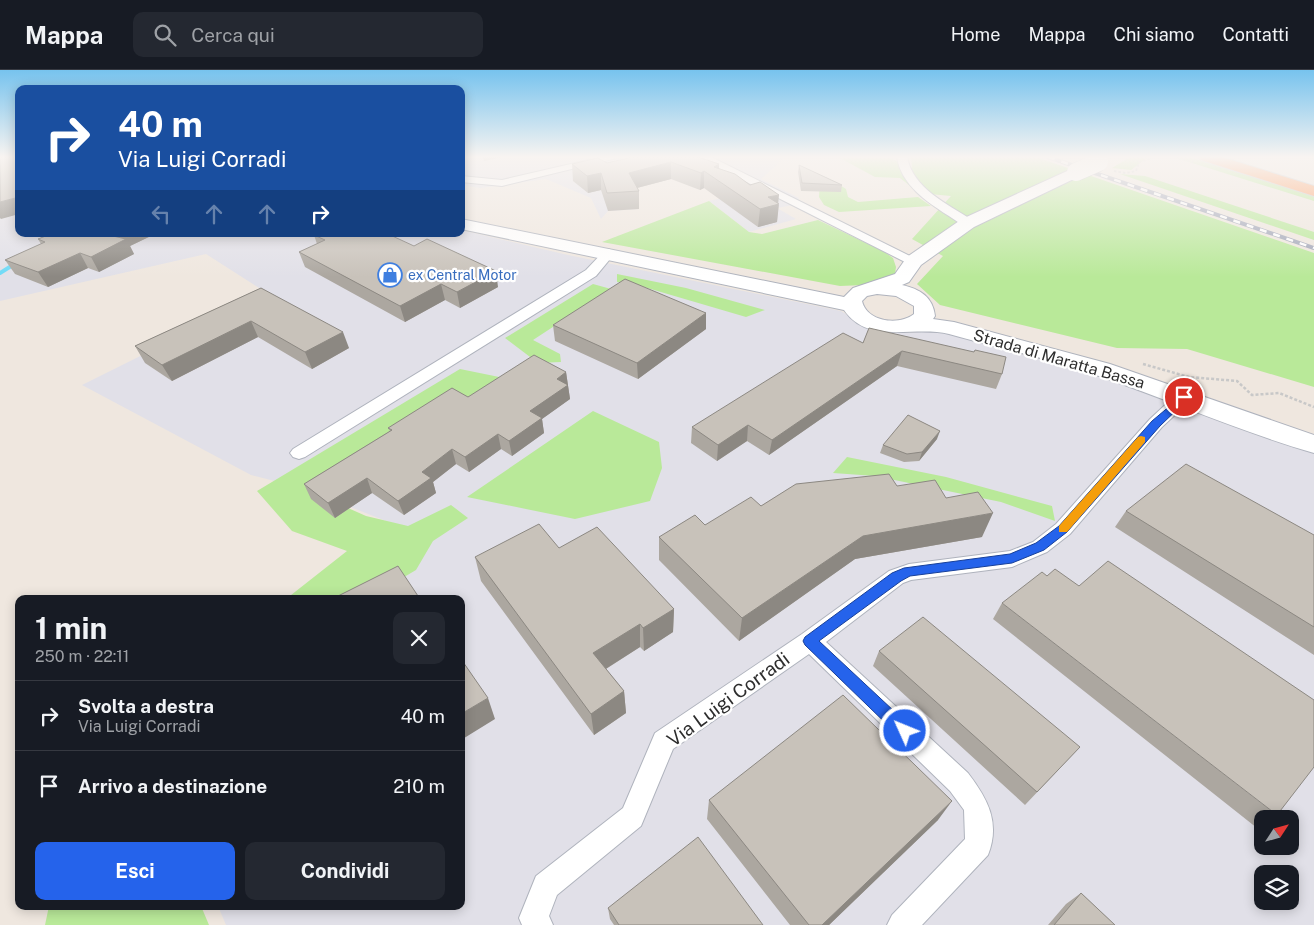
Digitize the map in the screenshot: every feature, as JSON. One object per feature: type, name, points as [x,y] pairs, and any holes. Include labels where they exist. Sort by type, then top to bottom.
[{"type":"main road","points":[[877,288],[902,278],[914,261],[968,223],[1023,197]]},
{"type":"main road","name":"Strada di Maratta Bassa","points":[[465,224],[853,300],[868,289],[897,290],[918,310],[946,327],[1102,369],[1314,444]]},
{"type":"main road","points":[[902,278],[902,286],[918,310]]},
{"type":"main road","name":"Strada di Maratta Bassa","points":[[853,300],[861,317],[881,326],[905,326],[918,310]]},
{"type":"main road","name":"Strada di Maratta Bassa","points":[[918,310],[1017,333],[1129,366],[1314,431]]},
{"type":"street","points":[[783,197],[914,261]]},
{"type":"street","points":[[929,197],[968,223]]},
{"type":"street","points":[[299,453],[591,273],[616,255]]},
{"type":"street","name":"Via Luigi Corradi","points":[[538,925],[534,918],[546,886],[632,817],[664,741],[810,641],[896,577],[909,572],[1012,558],[1040,547],[1063,529],[1156,423],[1184,397]]},
{"type":"street","points":[[810,641],[959,782],[976,804],[979,824],[978,846],[902,925]]},
{"type":"path","points":[[1129,366],[1132,360],[1190,379],[1213,382],[1238,381],[1252,395],[1279,393],[1314,407]]},
{"type":"shaded area","points":[[0,197],[15,197],[15,237],[465,237],[465,231],[568,255],[841,311],[866,327],[900,333],[937,331],[1123,382],[1314,453],[1314,925],[226,925],[220,910],[465,910],[465,595],[341,595],[432,539],[302,488],[251,475],[82,385],[267,293],[206,254],[0,301]]},
{"type":"shaded area","points":[[588,197],[633,197],[639,209],[608,211],[601,219],[591,198]]},
{"type":"shaded area","points":[[726,197],[799,198],[793,205],[777,208],[796,219],[749,232],[709,201]]},
{"type":"green space","points":[[819,197],[848,197],[858,202],[918,197],[931,206],[839,212],[824,205]]},
{"type":"green space","points":[[950,197],[1152,197],[1314,253],[1314,387],[1187,349],[1117,348],[940,305],[917,284],[943,256],[912,239]]},
{"type":"green space","points":[[1187,197],[1208,197],[1314,232],[1314,240]]},
{"type":"green space","points":[[1301,197],[1314,197],[1314,201]]},
{"type":"green space","points":[[709,201],[749,232],[762,234],[818,220],[883,251],[893,258],[896,267],[895,274],[864,285],[840,286],[602,242]]},
{"type":"green space","points":[[617,274],[686,288],[765,310],[746,317],[637,285],[617,282]]},
{"type":"green space","points":[[593,284],[611,289],[533,340],[560,354],[561,362],[538,363],[505,338]]},
{"type":"green space","points":[[460,369],[509,379],[482,398],[459,396],[321,496],[366,516],[408,526],[451,505],[468,518],[433,541],[416,570],[374,595],[291,595],[347,551],[292,531],[257,491]]},
{"type":"green space","points":[[593,411],[659,442],[662,468],[650,501],[575,519],[467,497]]},
{"type":"green space","points":[[847,457],[946,477],[1052,506],[1055,521],[1001,502],[875,476],[833,473]]},
{"type":"green space","points":[[48,910],[203,910],[209,925],[45,925]]},
{"type":"building","points":[[0,197],[15,197],[15,198],[0,202]]},
{"type":"building","points":[[742,197],[769,197],[779,204],[760,209]]},
{"type":"building","points":[[43,237],[117,237],[126,239],[91,257],[80,253],[38,272],[5,260],[45,242],[38,239]]},
{"type":"building","points":[[318,237],[394,237],[414,246],[427,239],[496,271],[457,292],[441,284],[400,306],[299,252],[325,240]]},
{"type":"building","points":[[625,279],[706,313],[637,363],[553,325]]},
{"type":"building","points":[[261,288],[343,332],[305,352],[251,321],[162,365],[135,346]]},
{"type":"building","points":[[869,328],[974,352],[975,350],[1006,357],[1002,374],[902,351],[772,440],[748,425],[718,445],[692,427],[843,333],[863,343]]},
{"type":"building","points":[[534,355],[566,372],[557,379],[568,385],[530,411],[542,418],[509,441],[498,434],[465,457],[452,449],[422,472],[431,478],[398,501],[367,478],[328,503],[304,484],[392,430],[388,428],[452,388],[468,397]]},
{"type":"building","points":[[908,415],[940,431],[922,452],[907,454],[883,445]]},
{"type":"building","points":[[1186,464],[1314,535],[1314,627],[1126,511]]},
{"type":"building","points":[[889,474],[897,486],[935,480],[946,498],[978,492],[993,513],[863,536],[742,618],[659,537],[695,515],[705,525],[751,497],[761,506],[796,484]]},
{"type":"building","points":[[539,524],[559,548],[597,527],[674,609],[643,628],[640,624],[593,653],[624,691],[591,714],[475,557]]},
{"type":"building","points":[[1108,561],[1314,700],[1314,767],[1281,810],[1271,810],[1002,603],[1042,572],[1047,576],[1055,569],[1079,586]]},
{"type":"building","points":[[398,566],[417,595],[340,595]]},
{"type":"building","points":[[923,617],[1080,747],[1037,792],[879,651]]},
{"type":"building","points":[[465,665],[488,698],[465,712]]},
{"type":"building","points":[[843,695],[952,801],[822,925],[809,925],[709,800]]},
{"type":"building","points":[[698,837],[763,925],[619,925],[608,908]]},
{"type":"building","points":[[1081,893],[1115,925],[1054,925]]},
{"type":"waterway","points":[[0,273],[16,263]]},
{"type":"railway","points":[[1165,197],[1314,248]]},
{"type":"slow traffic","points":[[1063,529],[1141,440]]},
{"type":"place","name":"ex Central Motor","points":[[390,275]]},
{"type":"route","points":[[905,731],[810,641],[896,577],[909,572],[1012,558],[1040,547],[1063,529],[1156,423],[1184,397]]}]
